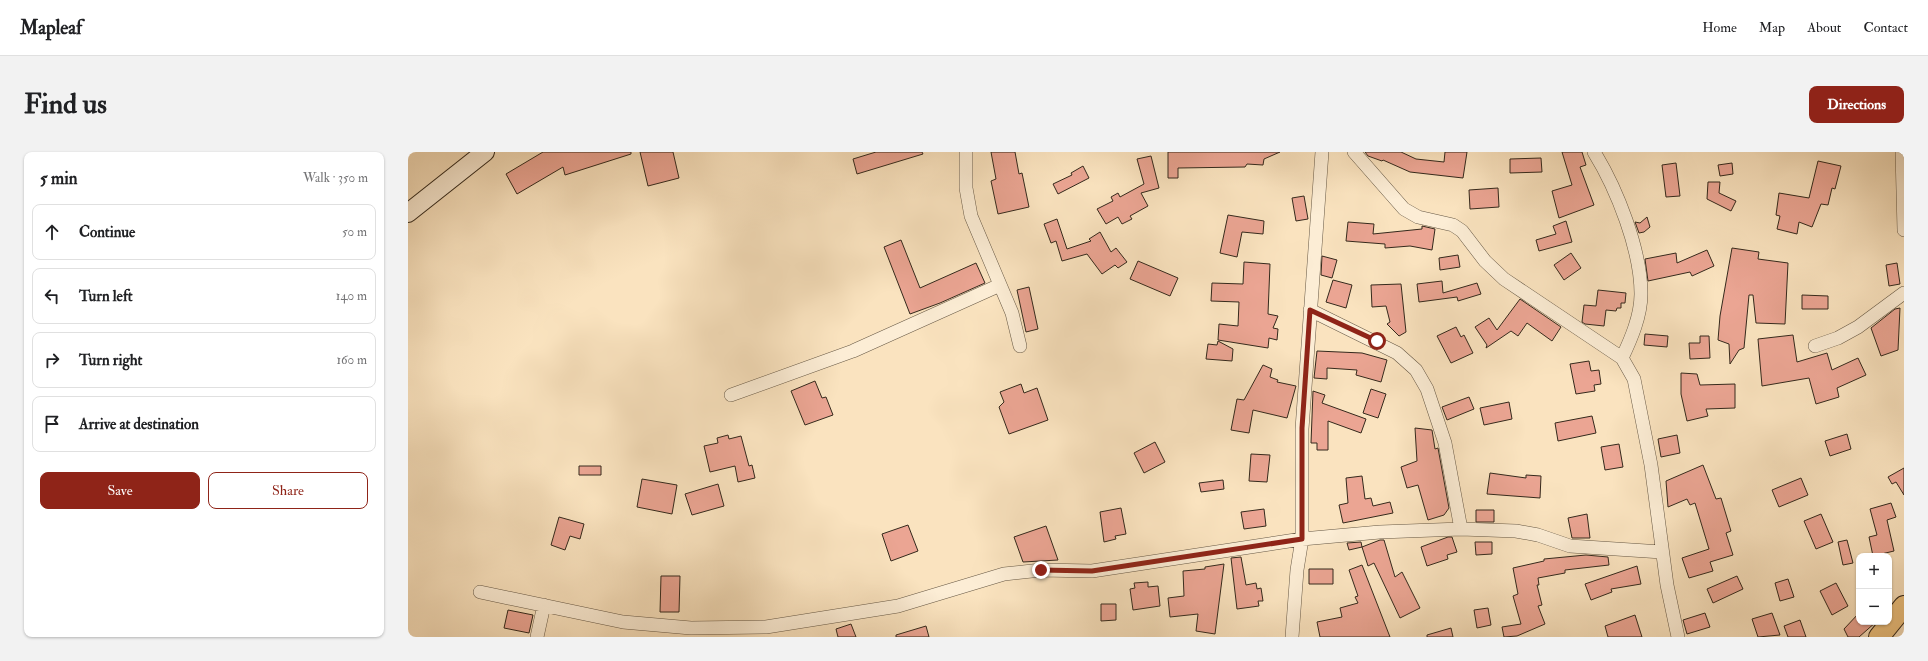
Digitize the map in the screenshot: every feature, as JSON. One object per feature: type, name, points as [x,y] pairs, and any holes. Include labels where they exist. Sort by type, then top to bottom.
[{"type":"main road","points":[[408,213],[485,152]]},
{"type":"main road","points":[[1879,637],[1904,606]]},
{"type":"street","points":[[966,152],[966,188],[971,216],[1012,313],[1020,346]]},
{"type":"street","points":[[1292,637],[1297,570],[1302,539],[1302,428],[1322,152]]},
{"type":"street","points":[[1354,152],[1404,209],[1418,217],[1453,225],[1462,231],[1485,261],[1504,279],[1622,358],[1634,380],[1652,465],[1662,552],[1678,637]]},
{"type":"street","points":[[1594,152],[1618,198],[1638,260],[1641,294],[1631,341],[1622,358]]},
{"type":"street","points":[[1902,152],[1904,230]]},
{"type":"street","points":[[731,395],[853,351],[1000,285]]},
{"type":"street","points":[[1815,346],[1838,338],[1858,327],[1904,293]]},
{"type":"street","points":[[1310,310],[1390,349],[1416,370],[1427,389],[1445,443],[1461,529]]},
{"type":"street","points":[[480,592],[631,622],[691,628],[766,627],[898,606],[1004,574],[1041,570],[1092,571],[1302,539],[1380,532],[1461,529],[1516,531],[1538,535],[1570,546],[1662,552]]},
{"type":"street","points":[[537,637],[544,605]]},
{"type":"building","points":[[543,152],[631,152],[631,154],[565,175],[563,167],[517,194],[506,174]]},
{"type":"building","points":[[640,152],[673,152],[679,178],[648,186]]},
{"type":"building","points":[[876,152],[922,152],[923,154],[857,174],[853,159]]},
{"type":"building","points":[[991,152],[1015,152],[1019,174],[1022,173],[1029,207],[998,214],[991,181],[996,179]]},
{"type":"building","points":[[1168,152],[1280,152],[1264,159],[1263,165],[1247,164],[1245,167],[1178,168],[1178,178],[1168,178]]},
{"type":"building","points":[[1365,152],[1401,152],[1416,159],[1444,162],[1445,152],[1467,152],[1463,178],[1410,172],[1383,160],[1382,161],[1368,156]]},
{"type":"building","points":[[1562,152],[1582,152],[1586,165],[1580,167],[1594,205],[1559,218],[1552,191],[1572,185]]},
{"type":"building","points":[[1151,156],[1159,188],[1141,193],[1148,206],[1130,216],[1132,219],[1122,224],[1118,217],[1106,224],[1097,209],[1113,201],[1111,197],[1118,193],[1120,197],[1144,184],[1137,159]]},
{"type":"building","points":[[1541,158],[1542,172],[1510,173],[1510,159]]},
{"type":"building","points":[[1818,161],[1841,166],[1835,189],[1832,188],[1828,205],[1821,204],[1812,227],[1799,222],[1797,234],[1777,229],[1780,216],[1776,215],[1779,193],[1809,198]]},
{"type":"building","points":[[1676,163],[1680,196],[1666,197],[1662,165]]},
{"type":"building","points":[[1732,163],[1733,174],[1720,176],[1718,165]]},
{"type":"building","points":[[1083,166],[1089,178],[1058,194],[1053,184],[1072,175],[1071,173]]},
{"type":"building","points":[[1708,182],[1720,182],[1719,193],[1736,201],[1731,211],[1707,199]]},
{"type":"building","points":[[1498,188],[1499,207],[1470,209],[1469,190]]},
{"type":"building","points":[[1304,196],[1308,219],[1296,221],[1292,198]]},
{"type":"building","points":[[1228,215],[1264,221],[1263,234],[1242,232],[1237,257],[1220,253]]},
{"type":"building","points":[[1647,217],[1650,227],[1644,232],[1639,233],[1635,222],[1640,223]]},
{"type":"building","points":[[1057,219],[1067,249],[1091,241],[1089,239],[1100,232],[1111,252],[1116,248],[1127,262],[1118,268],[1115,265],[1102,274],[1087,254],[1062,261],[1056,241],[1051,243],[1044,224]]},
{"type":"building","points":[[1566,221],[1572,242],[1539,251],[1536,240],[1556,234],[1553,226]]},
{"type":"building","points":[[1348,222],[1374,224],[1373,234],[1422,229],[1422,226],[1435,229],[1432,250],[1410,246],[1385,248],[1385,244],[1346,241]]},
{"type":"building","points":[[901,240],[920,288],[976,263],[985,283],[940,303],[910,314],[884,247]]},
{"type":"building","points":[[1732,248],[1759,252],[1758,259],[1788,263],[1785,324],[1756,323],[1753,295],[1749,295],[1744,348],[1739,350],[1730,364],[1729,344],[1718,340],[1720,316]]},
{"type":"building","points":[[1707,250],[1714,266],[1692,276],[1690,272],[1648,281],[1645,259],[1676,253],[1677,263]]},
{"type":"building","points":[[1571,253],[1581,268],[1564,280],[1554,265]]},
{"type":"building","points":[[1458,255],[1460,267],[1440,270],[1439,258]]},
{"type":"building","points":[[1322,256],[1337,260],[1332,278],[1321,275]]},
{"type":"building","points":[[1138,261],[1178,278],[1170,296],[1130,279]]},
{"type":"building","points":[[1244,262],[1270,264],[1268,314],[1278,316],[1273,328],[1278,329],[1277,340],[1269,338],[1268,348],[1218,340],[1219,324],[1238,326],[1239,302],[1211,301],[1212,283],[1243,284]]},
{"type":"building","points":[[1897,263],[1900,284],[1889,286],[1886,265]]},
{"type":"building","points":[[1333,280],[1352,285],[1346,308],[1326,302]]},
{"type":"building","points":[[1442,281],[1443,293],[1477,283],[1481,294],[1458,301],[1457,297],[1419,302],[1417,284]]},
{"type":"building","points":[[1401,284],[1406,332],[1399,336],[1387,324],[1390,322],[1386,306],[1372,307],[1371,285]]},
{"type":"building","points":[[1029,287],[1038,329],[1026,332],[1017,290]]},
{"type":"building","points":[[1598,290],[1626,293],[1625,303],[1621,303],[1621,308],[1617,308],[1616,311],[1606,310],[1604,326],[1585,324],[1582,322],[1584,305],[1596,306]]},
{"type":"building","points":[[1802,295],[1828,296],[1828,309],[1802,309]]},
{"type":"building","points":[[1520,299],[1561,327],[1552,341],[1527,323],[1518,336],[1511,331],[1486,348],[1487,345],[1475,327],[1489,318],[1497,330]]},
{"type":"building","points":[[1900,308],[1898,350],[1881,356],[1871,328],[1895,309]]},
{"type":"building","points":[[1456,327],[1461,337],[1464,335],[1473,353],[1451,363],[1437,336]]},
{"type":"building","points":[[1645,334],[1668,336],[1667,347],[1644,345]]},
{"type":"building","points":[[1793,335],[1797,362],[1827,353],[1832,370],[1858,358],[1866,375],[1837,388],[1839,397],[1816,404],[1809,378],[1762,386],[1758,339]]},
{"type":"building","points":[[1700,336],[1709,336],[1710,358],[1690,359],[1689,343],[1700,343]]},
{"type":"building","points":[[1218,341],[1233,349],[1232,361],[1206,359],[1208,344],[1217,345]]},
{"type":"building","points":[[1317,351],[1362,353],[1387,360],[1381,382],[1356,375],[1357,370],[1327,368],[1327,379],[1314,378]]},
{"type":"building","points":[[1589,361],[1591,371],[1599,370],[1601,384],[1594,385],[1595,391],[1576,394],[1570,364]]},
{"type":"building","points":[[1263,365],[1272,369],[1270,377],[1278,380],[1277,382],[1296,386],[1287,418],[1253,410],[1249,433],[1231,430],[1237,399],[1244,400]]},
{"type":"building","points":[[1681,373],[1697,374],[1700,385],[1735,384],[1735,408],[1706,409],[1708,416],[1687,421],[1681,394]]},
{"type":"building","points":[[815,381],[822,398],[826,397],[833,415],[805,425],[791,391]]},
{"type":"building","points":[[1021,384],[1024,393],[1037,388],[1048,420],[1009,434],[999,407],[1004,402],[1000,392]]},
{"type":"building","points":[[1371,389],[1386,394],[1378,418],[1363,413]]},
{"type":"building","points":[[1313,391],[1325,395],[1322,403],[1366,419],[1361,433],[1328,421],[1328,450],[1317,450],[1317,443],[1311,443]]},
{"type":"building","points":[[1469,397],[1474,409],[1447,420],[1442,407]]},
{"type":"building","points":[[1509,402],[1512,419],[1484,425],[1480,408]]},
{"type":"building","points":[[1592,416],[1596,433],[1558,441],[1555,423]]},
{"type":"building","points":[[1415,428],[1432,430],[1435,449],[1438,448],[1449,508],[1444,515],[1428,520],[1418,485],[1407,488],[1401,467],[1417,461]]},
{"type":"building","points":[[1847,434],[1851,449],[1830,456],[1825,441]]},
{"type":"building","points":[[728,435],[729,439],[741,436],[749,466],[752,465],[755,478],[738,482],[735,466],[710,472],[704,446],[718,443],[717,438]]},
{"type":"building","points":[[1677,435],[1680,453],[1661,457],[1658,439]]},
{"type":"building","points":[[1155,442],[1165,462],[1144,473],[1134,453]]},
{"type":"building","points":[[1619,444],[1623,467],[1605,470],[1601,447]]},
{"type":"building","points":[[1251,454],[1270,455],[1267,482],[1249,481]]},
{"type":"building","points":[[1703,465],[1716,499],[1721,498],[1731,531],[1726,533],[1733,555],[1710,562],[1713,571],[1689,578],[1682,558],[1709,549],[1695,503],[1690,505],[1687,499],[1668,507],[1666,481]]},
{"type":"building","points":[[579,466],[601,466],[601,475],[579,475]]},
{"type":"building","points":[[1904,468],[1904,495],[1896,482],[1892,484],[1888,477]]},
{"type":"building","points":[[1490,473],[1526,478],[1526,475],[1541,476],[1540,498],[1487,494]]},
{"type":"building","points":[[1362,476],[1365,499],[1371,498],[1373,506],[1390,502],[1393,513],[1343,523],[1339,505],[1348,503],[1346,478]]},
{"type":"building","points":[[1801,478],[1808,495],[1779,507],[1772,490]]},
{"type":"building","points":[[642,479],[677,485],[672,514],[637,507]]},
{"type":"building","points":[[1223,480],[1224,489],[1201,492],[1199,483]]},
{"type":"building","points":[[718,484],[724,506],[692,515],[685,494]]},
{"type":"building","points":[[1891,503],[1896,517],[1887,520],[1894,551],[1886,553],[1872,553],[1869,537],[1877,535],[1870,509]]},
{"type":"building","points":[[1121,508],[1126,534],[1115,536],[1116,539],[1104,542],[1100,512]]},
{"type":"building","points":[[1264,509],[1266,526],[1244,529],[1241,512]]},
{"type":"building","points":[[1476,510],[1494,510],[1494,522],[1476,522]]},
{"type":"building","points":[[1587,514],[1590,538],[1572,538],[1568,518]]},
{"type":"building","points":[[1821,514],[1833,542],[1816,549],[1804,521]]},
{"type":"building","points":[[559,517],[584,524],[580,539],[570,536],[565,550],[551,545]]},
{"type":"building","points":[[908,525],[918,551],[891,561],[882,534]]},
{"type":"building","points":[[1046,526],[1058,560],[1023,562],[1014,537]]},
{"type":"building","points":[[1448,537],[1452,537],[1457,552],[1447,555],[1448,559],[1427,566],[1421,547]]},
{"type":"building","points":[[1380,540],[1384,540],[1395,577],[1402,572],[1420,608],[1400,618],[1374,563],[1368,566],[1362,547]]},
{"type":"building","points":[[1847,540],[1853,563],[1843,565],[1838,542]]},
{"type":"building","points":[[1361,542],[1362,547],[1349,550],[1347,543]]},
{"type":"building","points":[[1475,542],[1492,542],[1492,554],[1476,555]]},
{"type":"building","points":[[1586,555],[1608,557],[1609,565],[1565,570],[1565,573],[1538,578],[1539,585],[1537,585],[1542,605],[1538,606],[1545,624],[1517,636],[1504,637],[1502,627],[1521,624],[1513,596],[1518,594],[1513,568],[1544,561],[1544,559]]},
{"type":"building","points":[[1241,557],[1246,585],[1256,583],[1257,589],[1261,588],[1263,601],[1258,601],[1259,606],[1237,609],[1231,558]]},
{"type":"building","points":[[1224,564],[1215,634],[1196,631],[1198,614],[1170,617],[1168,598],[1184,596],[1183,571],[1205,569],[1205,567]]},
{"type":"building","points":[[1362,565],[1390,637],[1320,637],[1317,622],[1342,617],[1340,608],[1358,603],[1355,597],[1358,596],[1349,570]]},
{"type":"building","points":[[1637,566],[1641,584],[1611,589],[1612,592],[1591,600],[1585,584]]},
{"type":"building","points":[[1309,569],[1333,569],[1333,584],[1309,584]]},
{"type":"building","points":[[661,576],[680,576],[679,612],[660,612]]},
{"type":"building","points":[[1737,576],[1743,589],[1713,603],[1707,589]]},
{"type":"building","points":[[1788,579],[1794,597],[1780,601],[1775,583]]},
{"type":"building","points":[[1148,582],[1148,587],[1158,586],[1160,606],[1133,610],[1130,589],[1135,588],[1134,583]]},
{"type":"building","points":[[1836,583],[1848,606],[1832,615],[1820,591]]},
{"type":"building","points":[[1101,604],[1116,604],[1116,620],[1101,621]]},
{"type":"building","points":[[1488,608],[1491,625],[1477,628],[1474,610]]},
{"type":"building","points":[[508,610],[533,615],[529,633],[504,628]]},
{"type":"building","points":[[1705,613],[1710,627],[1687,634],[1683,620]]},
{"type":"building","points":[[1772,613],[1780,635],[1758,637],[1752,619]]},
{"type":"building","points":[[1635,615],[1642,637],[1608,637],[1605,626]]},
{"type":"building","points":[[1856,616],[1856,625],[1873,625],[1859,637],[1848,637],[1844,629]]},
{"type":"building","points":[[1800,620],[1806,637],[1788,637],[1784,626]]},
{"type":"building","points":[[851,624],[856,637],[838,637],[836,629]]},
{"type":"building","points":[[926,626],[929,637],[896,637],[896,635]]},
{"type":"building","points":[[1451,628],[1453,637],[1427,637],[1427,635]]},
{"type":"route","points":[[1041,570],[1092,571],[1302,539],[1302,428],[1310,310],[1377,341]]}]
